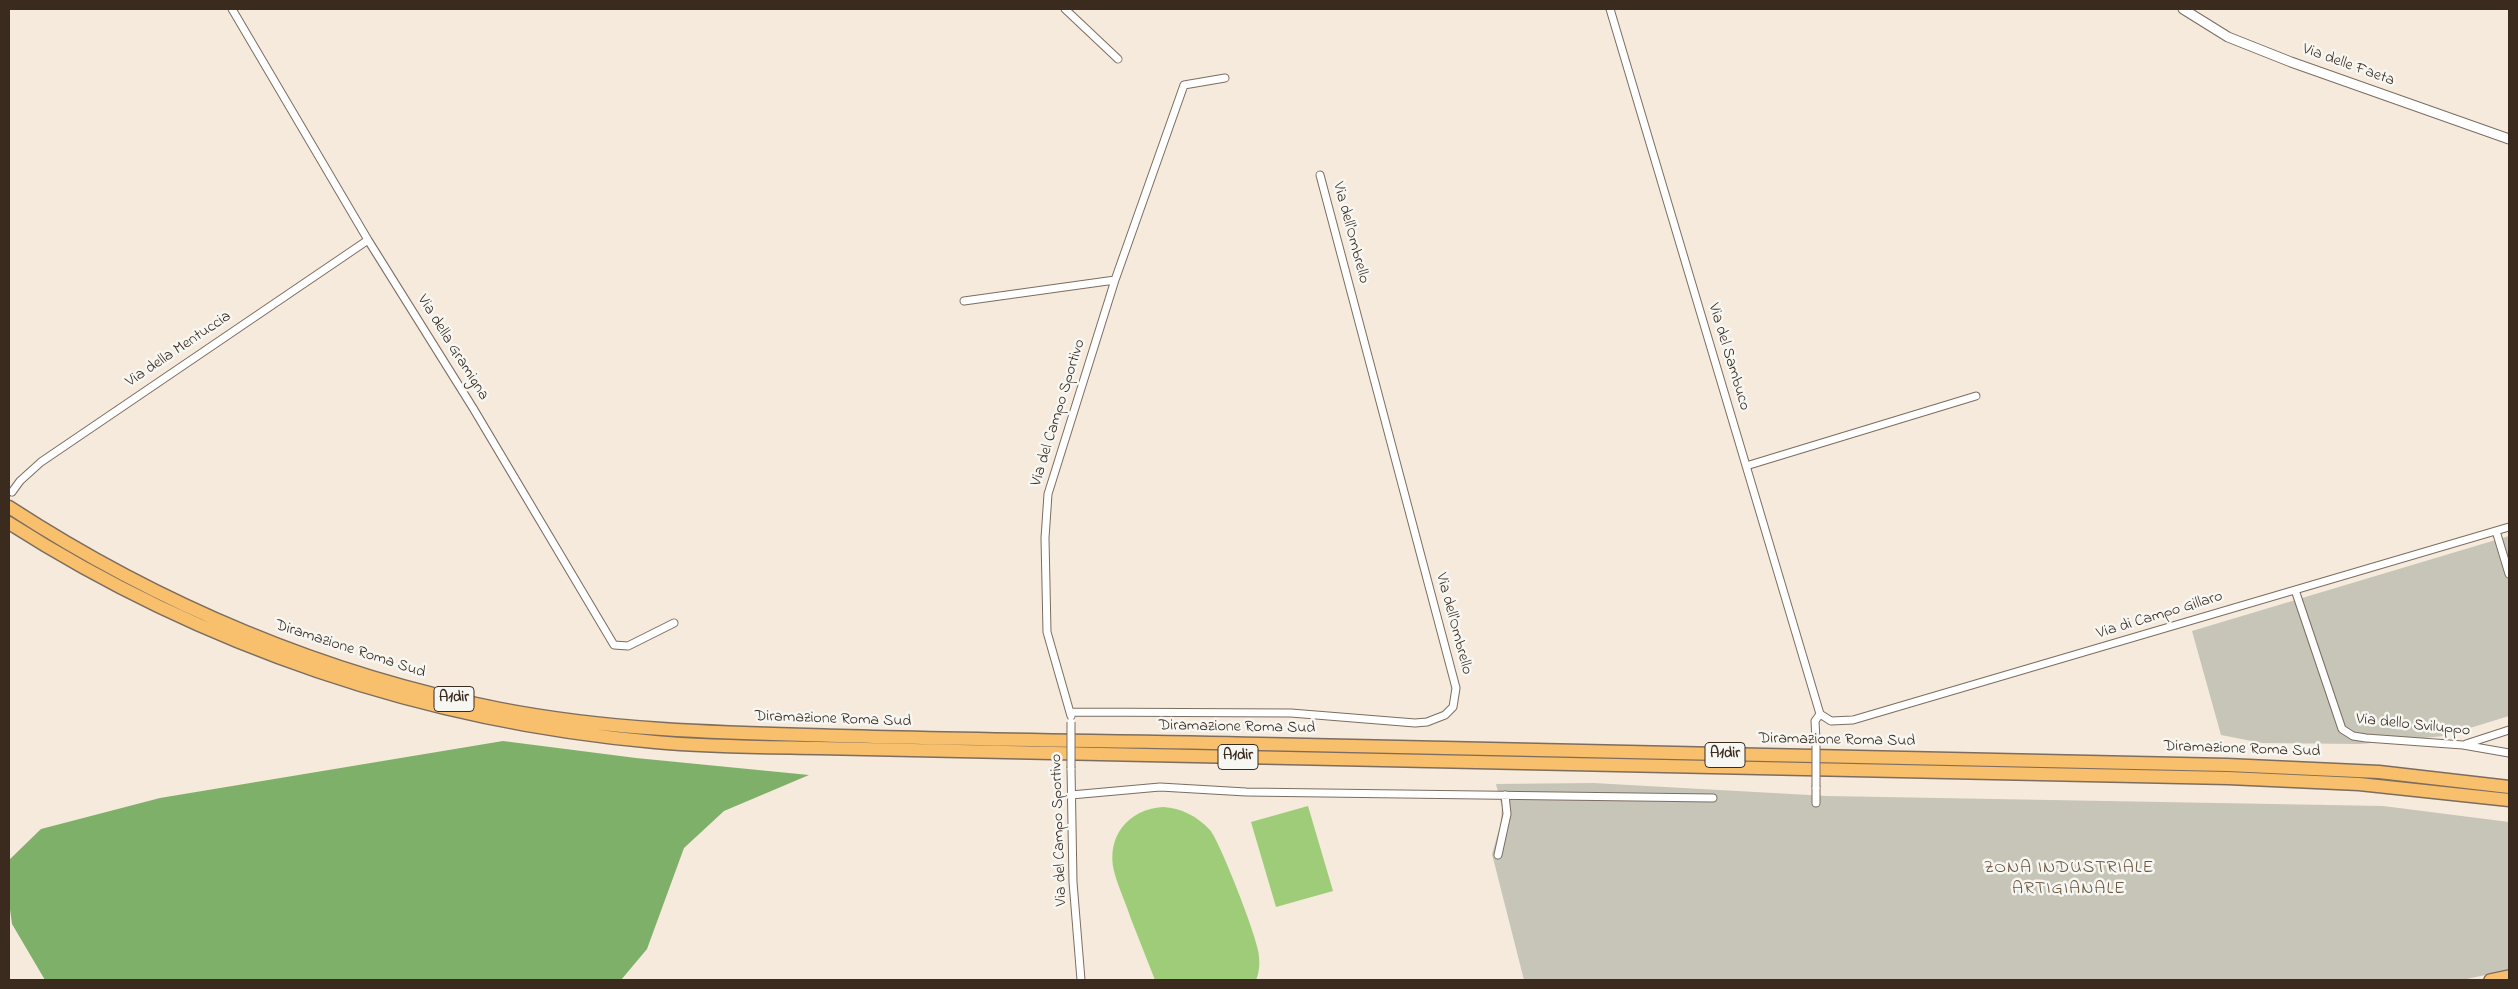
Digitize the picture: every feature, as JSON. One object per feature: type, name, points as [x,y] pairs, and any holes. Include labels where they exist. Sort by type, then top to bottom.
[{"type":"highway","name":"Diramazione Roma Sud","points":[[9,507],[71,546],[172,600],[296,652],[437,695],[499,709],[608,726],[691,732],[939,739],[2227,765],[2379,772],[2509,786]]},
{"type":"highway","name":"Diramazione Roma Sud","points":[[9,522],[76,564],[137,596],[216,632],[300,666],[354,684],[461,712],[540,727],[623,739],[697,745],[818,748],[2228,778],[2359,784],[2509,800]]},
{"type":"main road","points":[[2490,980],[2509,976]]},
{"type":"street","name":"Via della Gramigna","points":[[232,9],[368,240],[473,408],[614,646],[628,646],[674,623]]},
{"type":"street","points":[[1065,9],[1118,59]]},
{"type":"street","name":"Via del Sambuco","points":[[1610,9],[1820,714]]},
{"type":"street","name":"Via delle Faeta","points":[[2183,9],[2228,36],[2291,62],[2509,139]]},
{"type":"street","name":"Via del Campo Sportivo","points":[[1082,980],[1073,882],[1071,722],[1070,712],[1047,632],[1046,508],[1062,445],[1115,280],[1184,85],[1225,78]]},
{"type":"street","name":"Via dell'Ombrello","points":[[1070,712],[1291,713],[1415,723],[1437,719],[1453,707],[1456,688],[1320,174]]},
{"type":"street","name":"Via della Mentuccia","points":[[12,492],[41,462],[368,240]]},
{"type":"street","points":[[964,301],[1115,280]]},
{"type":"street","points":[[1746,466],[1976,396]]},
{"type":"street","name":"Via di Campo Gillaro","points":[[1820,714],[1831,721],[1853,720],[2509,527]]},
{"type":"street","points":[[2496,531],[2509,574]]},
{"type":"street","name":"Via dello Sviluppo","points":[[2295,590],[2342,730],[2353,736],[2366,738],[2463,744],[2509,753]]},
{"type":"street","points":[[1816,803],[1816,721],[1820,714]]},
{"type":"street","points":[[2463,744],[2509,730]]},
{"type":"street","points":[[1071,795],[1160,787],[1246,792],[1713,798]]},
{"type":"street","points":[[1498,855],[1506,822],[1504,795]]},
{"type":"shaded area","points":[[2509,536],[2509,716],[2444,736],[2360,744],[2262,743],[2221,735],[2192,631]]},
{"type":"shaded area","points":[[1593,783],[1827,796],[2383,806],[2509,822],[2509,970],[2462,980],[1524,980],[1492,854],[1501,823],[1502,807],[1496,784]]},
{"type":"green space","points":[[503,741],[636,758],[809,775],[724,811],[684,848],[647,949],[621,980],[45,980],[12,924],[9,902],[9,860],[41,829],[160,798]]},
{"type":"green space","points":[[1308,806],[1333,891],[1276,907],[1251,822]]},
{"type":"green space","points":[[1163,807],[1176,809],[1194,817],[1210,830],[1215,838],[1251,925],[1258,950],[1259,962],[1256,980],[1155,980],[1118,883],[1112,859],[1113,847],[1122,827],[1139,813]]},
{"type":"district","name":"ZONA INDUSTRIALE ARTIGIANALE","points":[[2069,880]]}]
